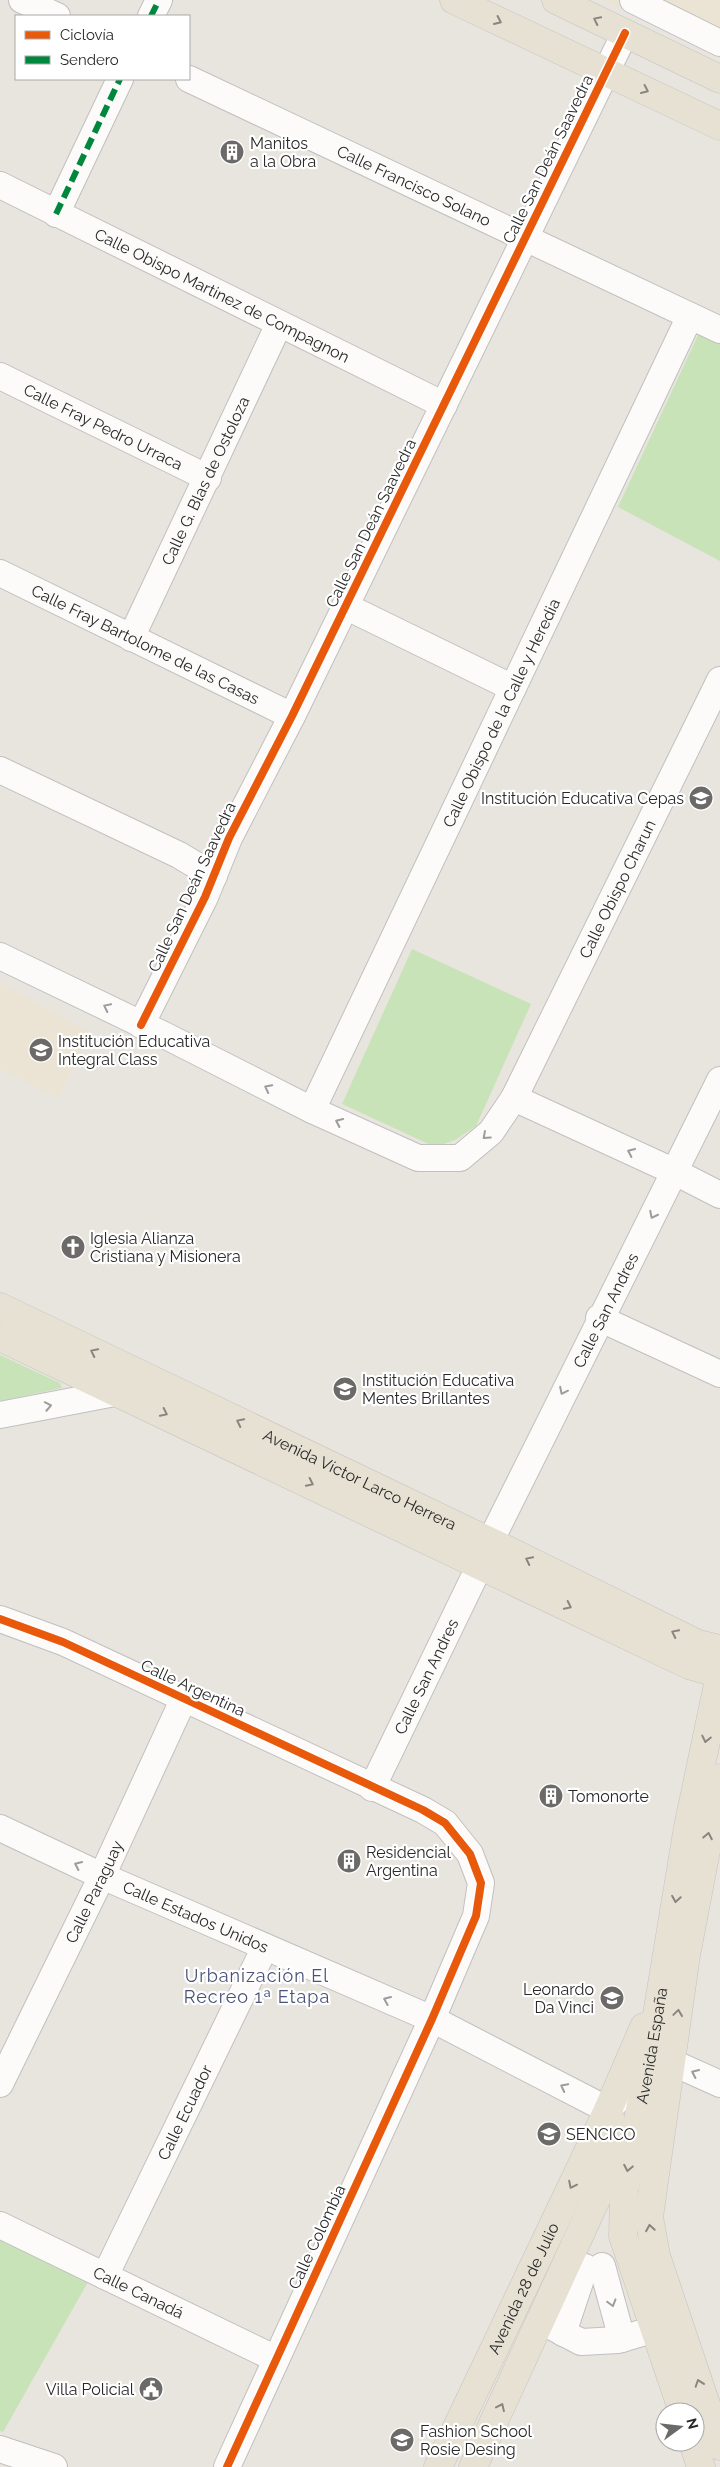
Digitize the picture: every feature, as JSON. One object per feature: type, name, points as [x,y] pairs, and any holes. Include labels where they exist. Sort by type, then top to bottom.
[{"type":"main road","points":[[454,0],[720,126]]},
{"type":"main road","points":[[556,0],[720,79]]},
{"type":"main road","name":"Avenida Víctor Larco Herrera","points":[[0,1307],[484,1553],[689,1665],[720,1674]]},
{"type":"main road","name":"Avenida Víctor Larco Herrera","points":[[0,1336],[120,1392],[484,1553],[698,1644],[720,1649]]},
{"type":"main road","name":"Avenida España","points":[[720,1674],[688,1827],[661,1989],[659,2065],[650,2202],[650,2230],[656,2256],[720,2446]]},
{"type":"main road","name":"Avenida España","points":[[680,2402],[623,2236],[624,2191],[659,2065],[686,1955],[720,1778]]},
{"type":"main road","name":"Avenida 28 de Julio","points":[[438,2467],[608,2110],[661,1989]]},
{"type":"main road","name":"Avenida 28 de Julio","points":[[473,2467],[584,2267],[591,2212],[611,2162],[613,2141],[608,2110]]},
{"type":"main road","points":[[591,2212],[611,2218],[623,2236]]},
{"type":"main road","points":[[514,2307],[552,2327]]},
{"type":"main road","points":[[696,2452],[701,2467]]},
{"type":"street","points":[[22,0],[54,15]]},
{"type":"street","points":[[151,15],[159,0]]},
{"type":"street","points":[[633,0],[720,43]]},
{"type":"street","name":"Calle San Deán Saavedra","points":[[142,1025],[214,876],[229,838],[292,716],[625,33]]},
{"type":"street","name":"Calle Francisco Solano","points":[[190,79],[720,330]]},
{"type":"street","points":[[56,214],[120,80]]},
{"type":"street","name":"Calle Obispo Martinez de Compagnon","points":[[0,186],[444,405]]},
{"type":"street","name":"Calle Obispo de la Calle y Heredia","points":[[312,1110],[690,316]]},
{"type":"street","name":"Calle G. Blas de Ostoloza","points":[[132,638],[279,324]]},
{"type":"street","name":"Calle Fray Pedro Urraca","points":[[0,376],[208,478]]},
{"type":"street","name":"Calle Fray Bartolome de las Casas","points":[[0,573],[292,716]]},
{"type":"street","points":[[346,606],[513,688]]},
{"type":"street","name":"Calle Obispo Charun","points":[[0,956],[164,1034],[312,1110],[418,1158],[460,1158],[491,1132],[514,1098],[720,680]]},
{"type":"street","points":[[0,770],[179,856],[214,876]]},
{"type":"street","name":"Calle San Andres","points":[[372,1788],[599,1318],[676,1172],[720,1080]]},
{"type":"street","points":[[514,1098],[676,1172],[720,1195]]},
{"type":"street","points":[[599,1318],[720,1374]]},
{"type":"street","points":[[0,1415],[120,1392]]},
{"type":"street","name":"Calle Argentina","points":[[0,1619],[62,1642],[372,1788],[423,1810],[445,1823],[470,1854],[481,1883],[476,1916],[432,2019]]},
{"type":"street","name":"Calle Paraguay","points":[[0,2084],[102,1876],[184,1698]]},
{"type":"street","name":"Calle Estados Unidos","points":[[0,1828],[102,1876],[432,2019],[608,2110]]},
{"type":"street","name":"Calle Ecuador","points":[[105,2276],[265,1947]]},
{"type":"street","name":"Calle Colombia","points":[[227,2467],[432,2019]]},
{"type":"street","points":[[608,2110],[659,2065],[720,2084]]},
{"type":"street","name":"Calle Canadá","points":[[0,2225],[276,2359]]},
{"type":"street","points":[[622,2339],[584,2267],[632,2266]]},
{"type":"street","points":[[552,2327],[580,2342],[622,2339],[655,2329]]},
{"type":"street","points":[[0,2449],[54,2467]]},
{"type":"shaded area","points":[[603,0],[720,0],[720,57]]},
{"type":"shaded area","name":"Institución Educativa Integral Class","points":[[0,984],[91,1032],[58,1098],[0,1068]]},
{"type":"green space","points":[[699,333],[720,344],[720,561],[618,507]]},
{"type":"green space","points":[[412,949],[531,1004],[476,1126],[455,1140],[435,1147],[342,1104]]},
{"type":"green space","points":[[0,1355],[60,1383],[62,1388],[0,1401]]},
{"type":"green space","points":[[0,2235],[88,2282],[3,2432],[0,2431]]},
{"type":"marked path","points":[[152,15],[159,0]]},
{"type":"marked path","points":[[56,214],[120,80]]},
{"type":"cycle path","points":[[141,1025],[205,897],[229,838],[292,716],[625,33]]},
{"type":"cycle path","points":[[0,1619],[63,1642],[423,1810],[445,1823],[470,1854],[481,1883],[476,1916],[432,2019],[227,2467]]},
{"type":"place","name":"Manitos a la Obra","points":[[232,152]]},
{"type":"place","name":"Institución Educativa Cepas","points":[[701,798]]},
{"type":"place","name":"Institución Educativa Integral Class","points":[[41,1050]]},
{"type":"place","name":"Iglesia Alianza Cristiana y Misionera","points":[[73,1247]]},
{"type":"place","name":"Institución Educativa Mentes Brillantes","points":[[345,1389]]},
{"type":"place","name":"Tomonorte","points":[[551,1796]]},
{"type":"place","name":"Residencial Argentina","points":[[349,1861]]},
{"type":"place","name":"Leonardo Da Vinci","points":[[612,1998]]},
{"type":"place","name":"SENCICO","points":[[549,2134]]},
{"type":"place","name":"Villa Policial","points":[[151,2389]]},
{"type":"place","name":"Fashion School Rosie Desing","points":[[402,2440]]},
{"type":"district","name":"Urbanización El Recreo 1ª Etapa","points":[[257,1985]]}]
